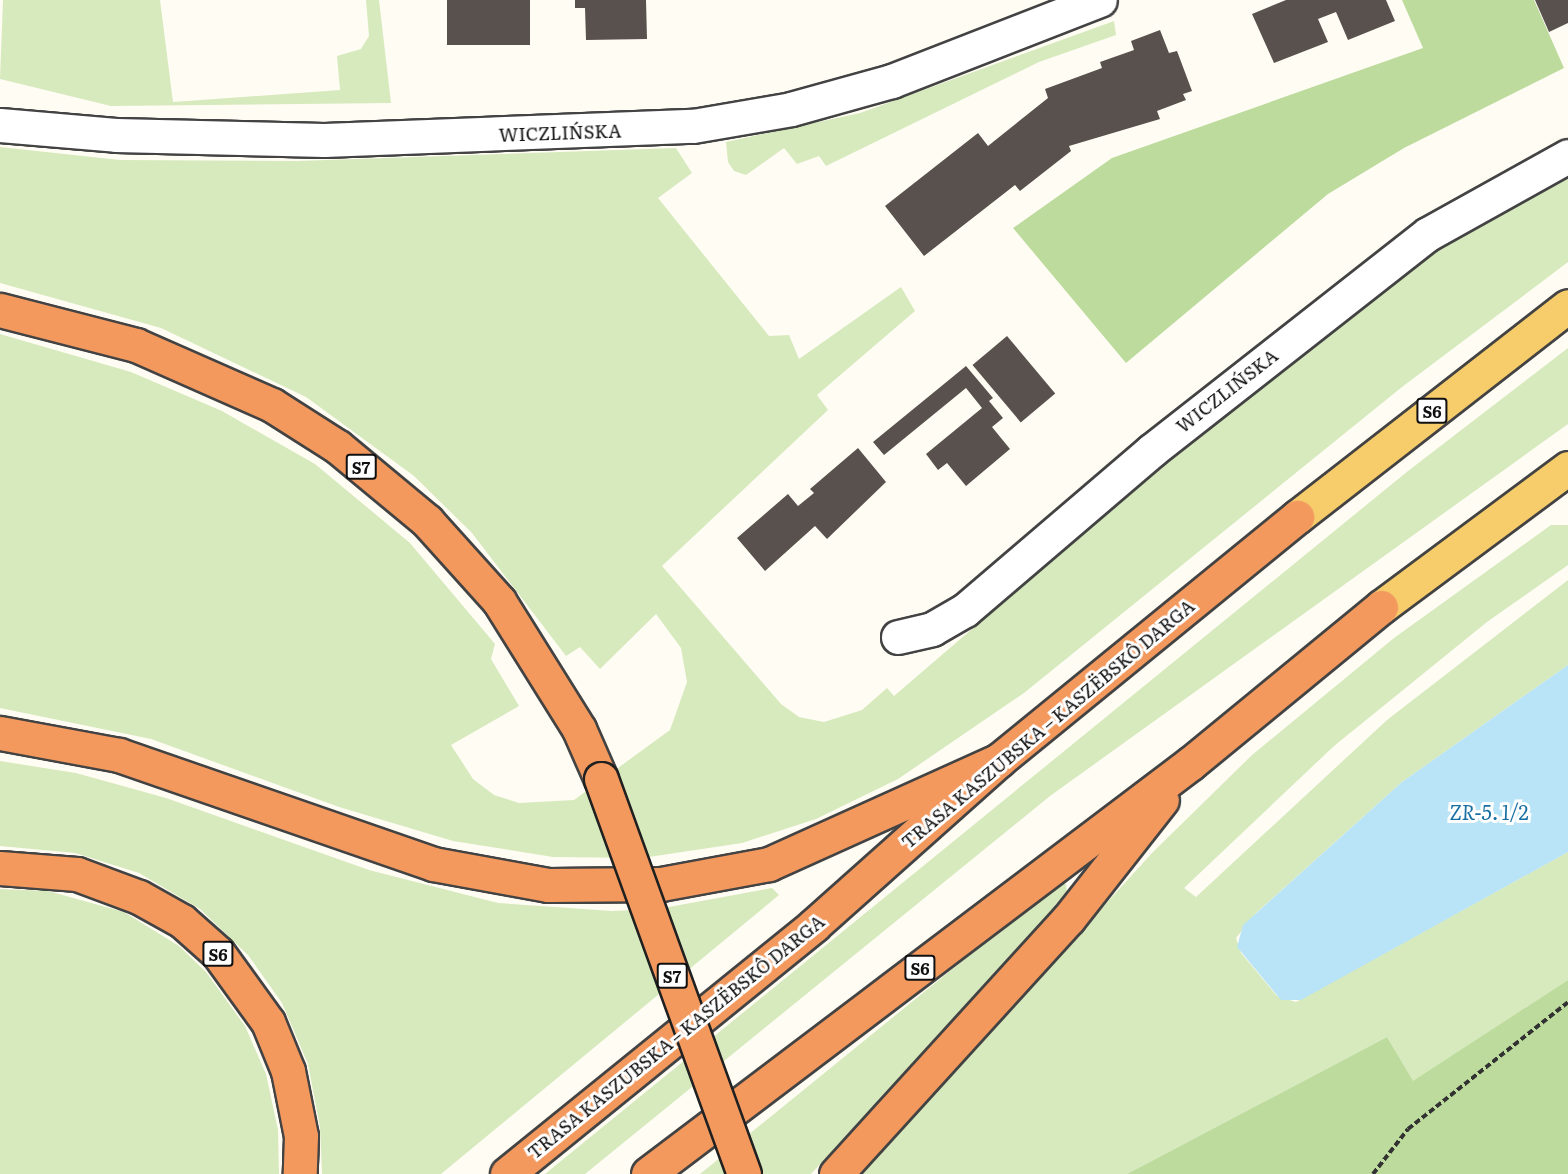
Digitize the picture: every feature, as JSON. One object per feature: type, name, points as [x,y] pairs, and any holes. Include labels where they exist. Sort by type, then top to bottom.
[{"type":"highway","name":"S7","points":[[0,310],[136,345],[272,405],[338,447],[427,521],[499,601],[579,729],[601,779],[744,1174]]},
{"type":"highway","name":"TRASA KASZUBSKA – KASZËBSKÔ DARGA","points":[[507,1174],[814,925],[999,760],[1297,517]]},
{"type":"highway","name":"S6","points":[[648,1174],[1191,763],[1381,607]]},
{"type":"highway","points":[[0,733],[119,755],[433,864],[548,885],[661,884],[769,864],[999,760]]},
{"type":"highway","points":[[836,1174],[1069,918],[1191,763]]},
{"type":"highway","name":"S6","points":[[0,868],[77,874],[139,897],[182,921],[218,953],[268,1022],[288,1071],[301,1136],[300,1174]]},
{"type":"main road","name":"TRASA KASZUBSKA – KASZËBSKÔ DARGA","points":[[1297,517],[1568,306]]},
{"type":"main road","name":"S6","points":[[1381,607],[1568,468]]},
{"type":"street","name":"WICZLIŃSKA","points":[[0,125],[116,135],[324,140],[693,126],[791,109],[892,81],[1100,0]]},
{"type":"street","name":"WICZLIŃSKA","points":[[898,637],[932,628],[965,610],[1151,450],[1428,234],[1568,156]]},
{"type":"path","points":[[1373,1174],[1408,1129],[1568,1002]]},
{"type":"green space","points":[[3,0],[160,0],[173,102],[340,90],[337,56],[361,49],[369,36],[366,0],[379,0],[391,103],[111,106],[0,79]]},
{"type":"green space","points":[[1402,0],[1534,0],[1564,68],[1404,148],[1328,194],[1126,363],[1013,228],[1112,158],[1423,48]]},
{"type":"green space","points":[[1114,21],[1116,35],[1039,62],[826,166],[819,156],[797,164],[784,148],[746,175],[734,171],[728,162],[726,142],[860,113]]},
{"type":"green space","points":[[0,147],[120,160],[297,161],[676,148],[692,173],[658,198],[769,336],[789,335],[799,359],[901,287],[915,311],[817,395],[828,410],[662,566],[781,704],[799,717],[824,722],[862,710],[887,688],[894,696],[1179,451],[1398,278],[1457,236],[1568,175],[1568,262],[1402,387],[1024,693],[898,779],[816,819],[742,843],[642,858],[553,857],[453,841],[339,807],[151,739],[0,708],[0,334],[131,372],[222,411],[315,464],[410,543],[495,644],[491,659],[519,706],[451,745],[473,779],[494,795],[519,803],[574,800],[670,730],[687,682],[681,648],[656,614],[600,669],[580,647],[566,656],[472,533],[414,476],[306,397],[161,328],[0,283]]},
{"type":"green space","points":[[1568,348],[1568,424],[1050,796],[585,1174],[545,1174],[1408,471]]},
{"type":"green space","points":[[1551,525],[1568,525],[1568,565],[1487,622],[1334,746],[1184,888],[1196,897],[1387,720],[1568,580],[1568,665],[1402,782],[1256,913],[1236,938],[1241,953],[1277,996],[1296,1002],[1568,852],[1568,980],[1413,1082],[1387,1037],[1127,1174],[860,1174],[1152,853],[1252,755],[1394,638]]},
{"type":"green space","points":[[0,761],[76,773],[166,798],[369,870],[498,903],[612,911],[658,909],[772,888],[779,895],[441,1174],[322,1174],[320,1127],[308,1064],[282,1003],[248,955],[200,909],[139,873],[75,853],[0,846]]},
{"type":"green space","points":[[1057,884],[1066,884],[1067,893],[811,1174],[700,1174]]},
{"type":"green space","points":[[0,889],[48,891],[124,912],[179,946],[206,972],[245,1026],[266,1074],[278,1130],[279,1174],[0,1174]]},
{"type":"green space","points":[[1568,980],[1568,1174],[1127,1174],[1387,1037],[1413,1081]]},
{"type":"water","name":"ZR-5. 1/2","points":[[1568,665],[1568,852],[1301,1000],[1281,1000],[1237,947],[1243,925],[1402,782]]},
{"type":"building","points":[[447,0],[530,0],[530,45],[447,45]]},
{"type":"building","points":[[575,0],[646,0],[647,39],[586,40],[585,8],[575,8]]},
{"type":"building","points":[[1286,0],[1386,0],[1395,21],[1348,40],[1336,12],[1318,19],[1328,42],[1274,63],[1252,14]]},
{"type":"building","points":[[1535,0],[1568,0],[1568,23],[1549,32]]},
{"type":"building","points":[[1160,30],[1169,53],[1177,51],[1192,91],[1183,94],[1186,100],[1157,111],[1160,119],[1069,146],[1071,151],[1020,191],[1015,185],[924,256],[885,206],[978,133],[988,146],[1048,98],[1045,89],[1102,68],[1100,62],[1134,50],[1131,41]]},
{"type":"building","points":[[1007,336],[1055,393],[1021,422],[973,365]]},
{"type":"building","points":[[966,366],[993,398],[989,401],[1003,418],[992,427],[1010,449],[966,486],[947,463],[938,470],[926,454],[982,408],[966,388],[884,455],[873,442]]},
{"type":"building","points":[[858,448],[886,482],[827,539],[815,526],[765,571],[737,538],[788,494],[798,506],[814,493],[810,489]]}]
